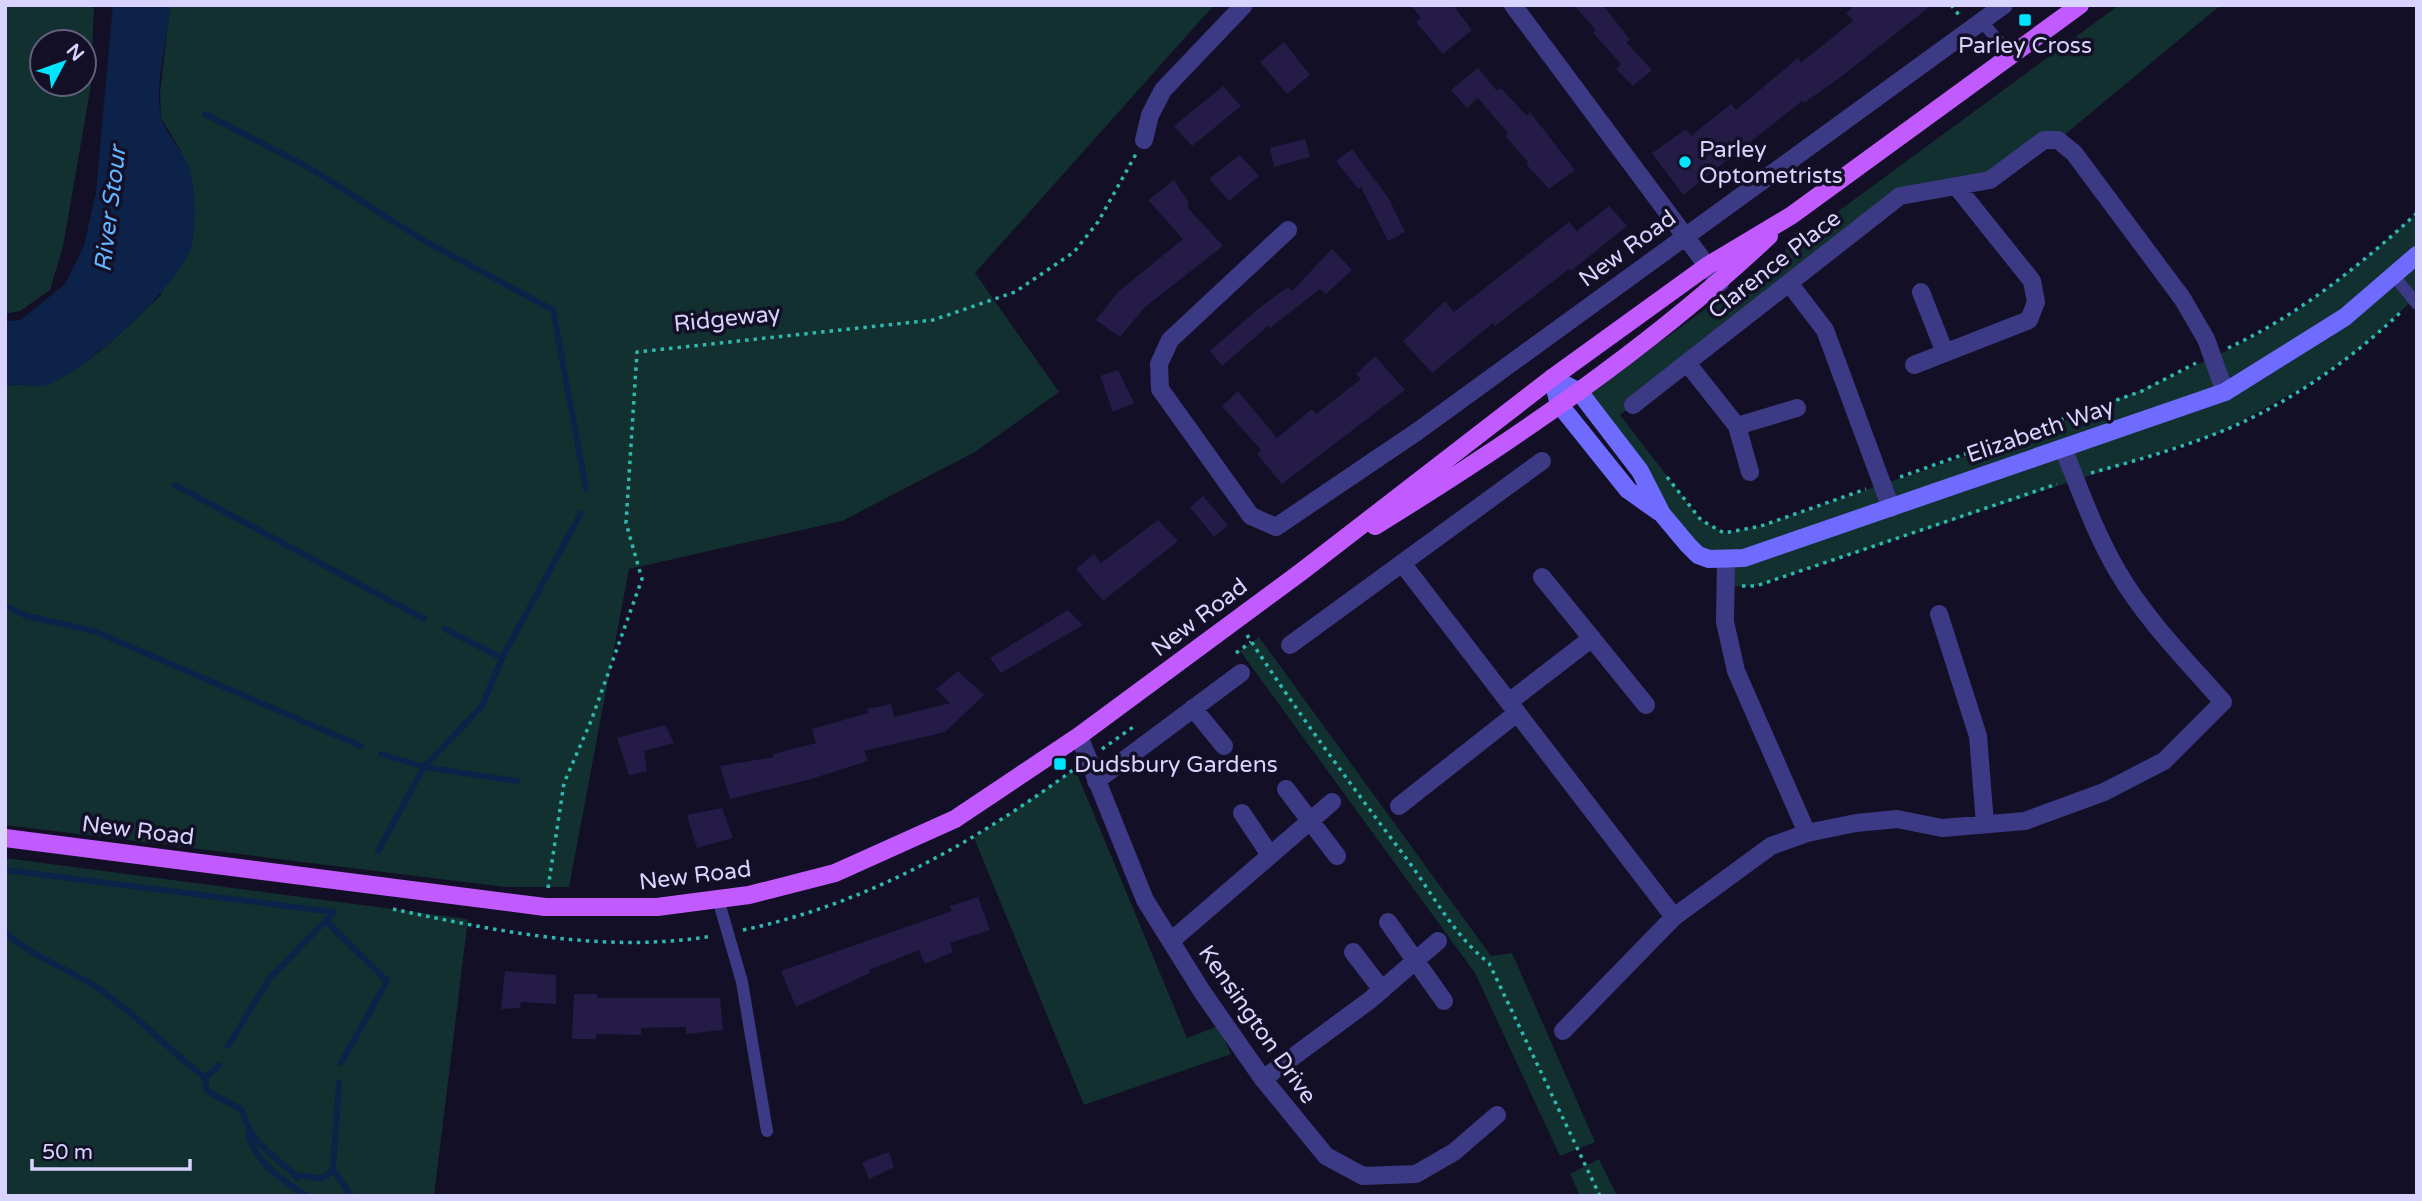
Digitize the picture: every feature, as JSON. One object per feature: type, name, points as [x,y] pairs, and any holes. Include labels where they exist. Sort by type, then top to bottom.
[{"type":"main road","name":"New Road","points":[[2011,55],[2065,5]]},
{"type":"main road","name":"New Road","points":[[5,838],[545,907],[657,907],[749,895],[835,873],[955,819],[1079,736],[1301,572],[1552,377],[1707,266],[1793,215],[2080,5]]},
{"type":"main road","name":"New Road","points":[[1301,572],[1454,477],[1559,404],[1720,282],[1793,215]]},
{"type":"street","points":[[1144,140],[1150,116],[1163,90],[1244,5]]},
{"type":"street","points":[[1513,5],[1720,282]]},
{"type":"street","name":"New Road","points":[[1288,230],[1170,340],[1159,363],[1160,389],[1251,516],[1276,527],[1418,431],[2004,5]]},
{"type":"street","name":"Clarence Place","points":[[1633,405],[1900,196],[1990,180],[2044,140],[2058,140],[2074,153],[2182,298],[2211,356],[2225,392]]},
{"type":"street","points":[[1914,365],[2029,320],[2036,302],[2032,281],[1956,186]]},
{"type":"street","name":"Elizabeth Way","points":[[1552,377],[1559,404],[1628,490],[1662,514],[1698,555],[1726,559],[1744,558],[2225,392],[2345,317],[2417,255]]},
{"type":"street","points":[[1789,283],[1825,330],[1891,508]]},
{"type":"street","points":[[1921,292],[1945,353]]},
{"type":"street","points":[[1687,363],[1737,426],[1750,472]]},
{"type":"street","name":"Elizabeth Way","points":[[1552,377],[1576,390],[1640,471],[1662,514]]},
{"type":"street","points":[[1737,426],[1797,408]]},
{"type":"street","points":[[1563,1031],[1674,916],[1771,846],[1807,832],[1897,820],[1942,828],[2025,821],[2104,792],[2164,761],[2223,702],[2154,625],[2118,573],[2063,448]]},
{"type":"street","points":[[1290,645],[1542,461]]},
{"type":"street","points":[[1726,559],[1725,622],[1736,671],[1807,832]]},
{"type":"street","points":[[1402,563],[1674,916]]},
{"type":"street","points":[[1542,577],[1646,705]]},
{"type":"street","points":[[1939,614],[1978,736],[1985,824]]},
{"type":"street","points":[[1399,806],[1592,638]]},
{"type":"street","points":[[1096,781],[1193,708],[1235,666]]},
{"type":"street","points":[[1193,708],[1224,747]]},
{"type":"street","name":"Kensington Drive","points":[[1079,736],[1145,900],[1263,1079],[1326,1156],[1363,1176],[1416,1174],[1454,1152],[1497,1115]]},
{"type":"street","points":[[1286,789],[1337,856]]},
{"type":"street","points":[[1171,941],[1332,802]]},
{"type":"street","points":[[1242,813],[1270,855]]},
{"type":"street","points":[[1388,922],[1444,1002]]},
{"type":"street","points":[[1263,1079],[1382,990],[1438,941]]},
{"type":"street","points":[[1353,953],[1382,990]]},
{"type":"lane","points":[[1982,22],[2011,55]]},
{"type":"lane","points":[[2394,276],[2417,303]]},
{"type":"lane","points":[[718,899],[742,982],[767,1131]]},
{"type":"path","name":"Ridgeway","points":[[545,907],[564,783],[591,721],[642,579],[626,523],[637,352],[933,320],[1015,292],[1074,252],[1098,222],[1144,140]]},
{"type":"path","points":[[1665,474],[1701,520],[1724,533],[1761,526],[2142,391],[2263,332],[2330,285],[2417,213]]},
{"type":"path","points":[[1235,666],[1251,642],[1314,736],[1409,861],[1469,947],[1489,963],[1600,1196]]},
{"type":"path","points":[[387,908],[473,926],[598,942],[694,939],[772,924],[853,899],[929,863],[974,838],[1139,722]]},
{"type":"green space","points":[[5,5],[94,5],[93,28],[28,28],[28,98],[89,98],[63,247],[50,290],[20,311],[5,314]]},
{"type":"green space","points":[[170,5],[1214,5],[975,273],[1059,392],[975,452],[842,521],[629,569],[569,887],[505,887],[5,825],[5,387],[38,386],[64,376],[94,356],[161,295],[181,151],[161,118],[160,93]]},
{"type":"green space","points":[[2119,5],[2221,5],[2058,140],[1990,180],[1899,196],[1620,415],[1701,520],[1725,533],[1761,526],[2015,438],[2141,390],[2202,363],[2280,322],[2342,278],[2417,213],[2417,296],[2348,357],[2309,384],[2221,432],[1756,586],[1725,587],[1726,560],[1698,555],[1584,398]]},
{"type":"green space","points":[[1259,637],[1491,956],[1512,953],[1595,1142],[1560,1156],[1475,973],[1240,651]]},
{"type":"green space","points":[[1075,769],[1187,1038],[1218,1026],[1231,1054],[1084,1105],[974,838]]},
{"type":"green space","points":[[5,858],[468,919],[434,1196],[5,1196]]},
{"type":"green space","points":[[1599,1159],[1617,1196],[1580,1196],[1570,1174]]},
{"type":"water","name":"River Stour","points":[[113,5],[170,5],[159,104],[164,125],[187,162],[192,178],[195,213],[191,247],[183,263],[151,304],[84,364],[47,385],[5,387],[5,321],[21,320],[65,284],[84,246],[96,192]]},
{"type":"building","points":[[1411,5],[1453,5],[1472,30],[1443,54],[1416,22],[1421,18]]},
{"type":"building","points":[[1574,5],[1603,5],[1630,40],[1626,42],[1652,70],[1633,86],[1616,69],[1621,64],[1593,33],[1596,30]]},
{"type":"building","points":[[1855,5],[1932,5],[1842,76],[1804,103],[1802,101],[1683,195],[1652,153],[1686,129],[1691,136],[1731,104],[1736,110],[1798,58],[1801,63],[1853,21],[1846,13]]},
{"type":"building","points":[[1284,42],[1310,75],[1287,94],[1260,62]]},
{"type":"building","points":[[1478,68],[1497,91],[1501,88],[1527,116],[1530,112],[1575,170],[1549,189],[1526,164],[1528,162],[1505,136],[1508,133],[1478,98],[1467,108],[1451,90]]},
{"type":"building","points":[[1223,86],[1241,106],[1192,146],[1174,126]]},
{"type":"building","points":[[1305,139],[1310,157],[1274,167],[1270,148]]},
{"type":"building","points":[[1352,149],[1389,199],[1405,232],[1388,241],[1361,187],[1358,189],[1336,161]]},
{"type":"building","points":[[1240,155],[1259,176],[1229,201],[1209,179]]},
{"type":"building","points":[[1174,180],[1188,201],[1188,208],[1223,246],[1145,307],[1120,337],[1096,320],[1118,292],[1183,239],[1148,200]]},
{"type":"building","points":[[1609,206],[1627,226],[1571,271],[1569,269],[1495,326],[1493,323],[1432,373],[1403,341],[1445,301],[1454,312],[1569,222],[1577,231]]},
{"type":"building","points":[[1332,249],[1352,270],[1326,294],[1320,289],[1270,328],[1268,326],[1222,366],[1210,351],[1259,308],[1288,287],[1292,291]]},
{"type":"building","points":[[1375,356],[1405,390],[1282,484],[1257,454],[1261,450],[1222,406],[1238,391],[1277,438],[1312,409],[1316,414],[1361,379],[1356,374]]},
{"type":"building","points":[[1118,370],[1134,403],[1113,412],[1100,376]]},
{"type":"building","points":[[1203,496],[1228,525],[1214,537],[1190,507]]},
{"type":"building","points":[[1158,520],[1178,541],[1103,601],[1076,569],[1094,554],[1101,563]]},
{"type":"building","points":[[1068,610],[1083,625],[1001,673],[990,658]]},
{"type":"building","points":[[958,671],[984,695],[945,732],[864,751],[868,761],[808,780],[730,799],[720,766],[774,757],[773,754],[816,743],[812,729],[868,713],[867,709],[891,704],[894,717],[950,703],[936,689]]},
{"type":"building","points":[[665,725],[674,743],[644,751],[647,771],[629,775],[617,738]]},
{"type":"building","points":[[722,808],[733,838],[697,848],[687,815]]},
{"type":"building","points":[[978,897],[990,930],[950,943],[953,952],[925,964],[919,950],[869,970],[870,973],[796,1007],[781,971],[952,911],[950,906]]},
{"type":"building","points":[[505,971],[556,975],[556,1004],[521,1002],[520,1008],[501,1009]]},
{"type":"building","points":[[574,994],[597,994],[597,998],[720,998],[723,1030],[686,1034],[686,1027],[641,1028],[641,1035],[596,1034],[596,1039],[572,1039]]},
{"type":"building","points":[[889,1152],[894,1167],[869,1179],[862,1162]]},
{"type":"waterway","points":[[205,114],[308,167],[421,239],[553,310],[586,489]]},
{"type":"waterway","points":[[175,485],[424,619]]},
{"type":"waterway","points":[[378,851],[424,767],[482,706],[502,658],[581,513]]},
{"type":"waterway","points":[[5,606],[27,616],[94,631],[361,746]]},
{"type":"waterway","points":[[445,629],[502,658]]},
{"type":"waterway","points":[[381,754],[424,767],[517,781]]},
{"type":"waterway","points":[[5,870],[334,912]]},
{"type":"waterway","points":[[228,1046],[269,979],[334,912]]},
{"type":"waterway","points":[[325,920],[387,981],[341,1063]]},
{"type":"waterway","points":[[5,932],[28,949],[102,991],[205,1078],[219,1065]]},
{"type":"waterway","points":[[205,1078],[207,1091],[242,1110],[257,1141],[298,1178],[303,1175],[323,1177],[333,1169],[339,1083]]},
{"type":"waterway","points":[[248,1133],[251,1144],[263,1162],[307,1196]]},
{"type":"waterway","points":[[333,1169],[351,1196]]},
{"type":"place","name":"Parley Cross","points":[[2025,20]]},
{"type":"place","name":"Parley Optometrists","points":[[1685,162]]},
{"type":"place","name":"Dudsbury Gardens","points":[[1060,764]]}]
